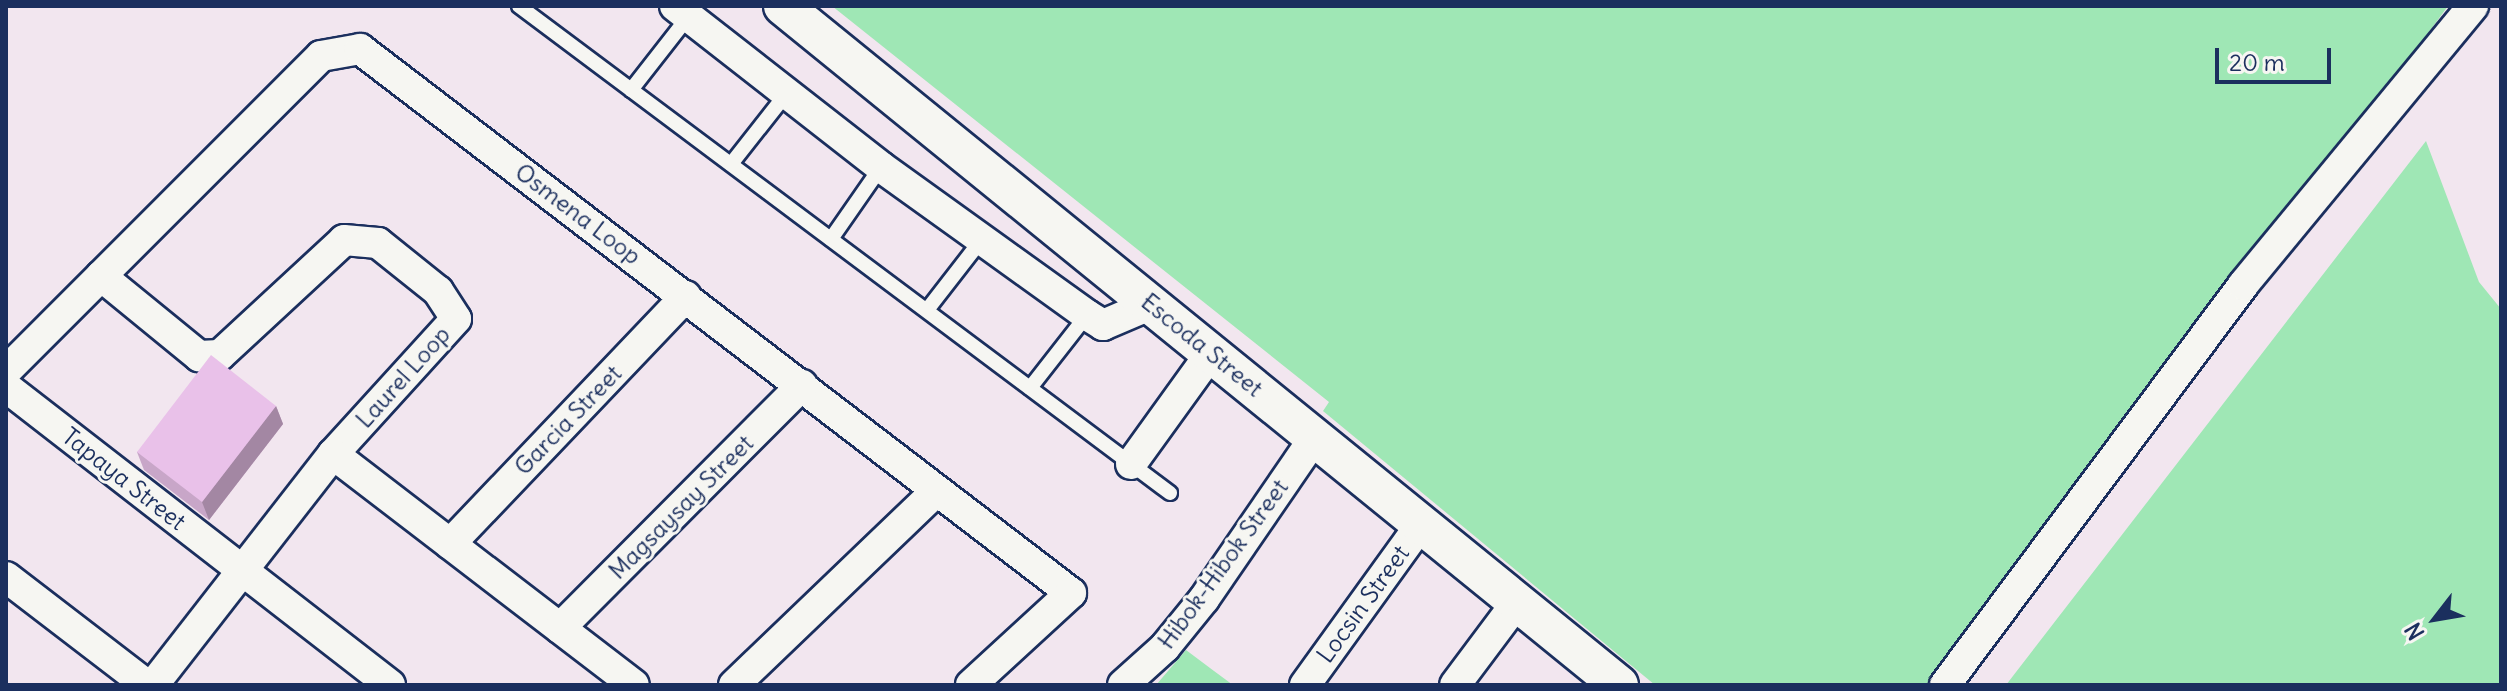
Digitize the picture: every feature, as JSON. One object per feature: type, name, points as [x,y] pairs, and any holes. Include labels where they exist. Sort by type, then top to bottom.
[{"type":"street","name":"Escoda Street","points":[[783,6],[1315,437],[1611,682]]},
{"type":"street","points":[[1945,685],[2243,285],[2473,6]]},
{"type":"street","points":[[681,11],[881,167],[1103,325],[1152,304]]},
{"type":"street","name":"Osmena Loop","points":[[6,371],[321,56],[360,49],[1071,593],[971,685]]},
{"type":"street","name":"Laurel Loop","points":[[101,276],[199,356],[220,355],[344,240],[378,243],[438,291],[456,319],[333,454],[150,685]]},
{"type":"street","name":"Garcia Street","points":[[450,544],[686,296]]},
{"type":"street","points":[[1131,464],[1211,353]]},
{"type":"street","name":"Magsaysay Street","points":[[560,628],[802,385]]},
{"type":"street","name":"Tapaya Street","points":[[6,387],[390,685]]},
{"type":"street","name":"Hibok-Hibok Street","points":[[1123,685],[1165,647],[1204,599],[1315,437]]},
{"type":"street","points":[[333,454],[634,685]]},
{"type":"street","points":[[734,685],[937,490]]},
{"type":"street","name":"Locsin Street","points":[[1305,685],[1421,524]]},
{"type":"street","points":[[6,577],[150,685]]},
{"type":"street","points":[[1455,685],[1517,602]]},
{"type":"lane","points":[[519,6],[540,12],[631,90],[1170,493]]},
{"type":"lane","points":[[631,90],[681,11]]},
{"type":"lane","points":[[731,164],[786,94]]},
{"type":"lane","points":[[831,239],[881,167]]},
{"type":"lane","points":[[927,310],[982,239]]},
{"type":"lane","points":[[1030,388],[1087,315]]},
{"type":"green space","points":[[832,6],[2448,6],[1951,685],[1655,685],[1323,411],[1329,402]]},
{"type":"green space","points":[[2426,141],[2479,282],[2501,309],[2501,685],[2006,685]]},
{"type":"green space","points":[[1186,650],[1214,671],[1233,685],[1156,685]]},
{"type":"building","points":[[211,355],[276,406],[202,502],[137,452]]}]
